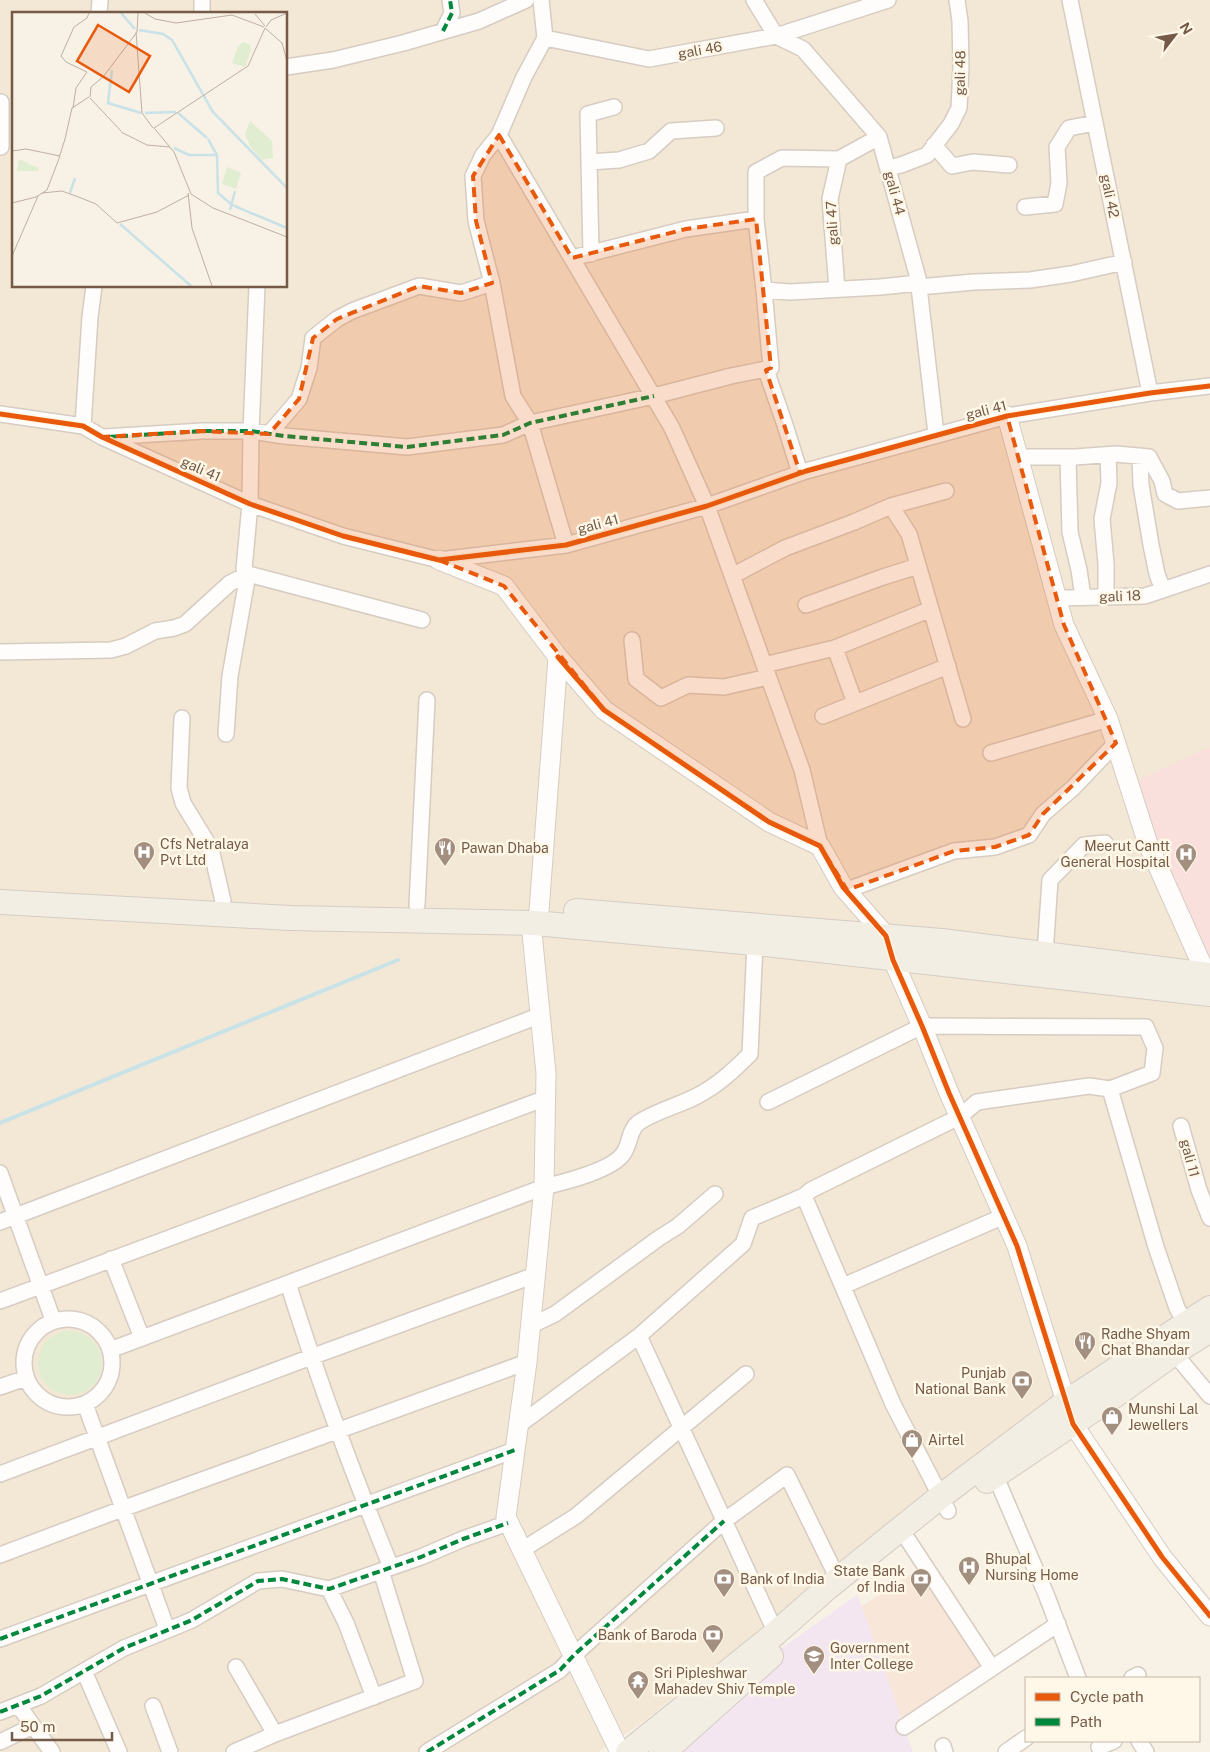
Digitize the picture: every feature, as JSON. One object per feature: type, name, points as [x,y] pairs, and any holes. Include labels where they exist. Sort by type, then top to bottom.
[{"type":"main road","points":[[0,891],[223,901],[417,905],[535,917],[893,960],[1208,981]]},
{"type":"main road","points":[[0,902],[280,917],[535,917],[578,911],[886,936],[1046,954],[1208,981]]},
{"type":"main road","points":[[628,1752],[776,1633],[838,1579],[1069,1413],[1186,1324],[1210,1308]]},
{"type":"main road","points":[[661,1752],[675,1742],[783,1646],[908,1540],[944,1504],[995,1475],[1069,1413],[1120,1392],[1210,1330]]},
{"type":"street","points":[[443,31],[452,13],[450,0]]},
{"type":"street","points":[[288,66],[333,60],[403,43],[479,20],[526,0]]},
{"type":"street","points":[[541,0],[546,38],[524,77],[499,135],[483,155],[473,176],[476,221],[492,284],[513,396],[530,423],[566,545]]},
{"type":"street","points":[[754,0],[776,36]]},
{"type":"street","name":"gali 46","points":[[546,38],[649,59],[776,36],[859,4],[888,0]]},
{"type":"street","name":"gali 48","points":[[888,168],[901,165],[927,154],[950,124],[959,108],[961,67],[960,21],[956,0]]},
{"type":"street","name":"gali 42","points":[[1070,0],[1150,393]]},
{"type":"street","name":"gali 44","points":[[776,36],[802,50],[879,137],[919,285],[936,434]]},
{"type":"street","points":[[1,147],[5,101]]},
{"type":"street","points":[[590,254],[588,114],[614,107]]},
{"type":"street","points":[[1025,207],[1055,204],[1059,183],[1057,147],[1069,128],[1096,123]]},
{"type":"street","points":[[589,162],[619,160],[649,151],[671,132],[716,128]]},
{"type":"street","points":[[499,135],[672,428],[707,506],[802,770],[820,846],[847,890],[886,936],[893,960],[959,1117],[1017,1246],[1069,1413],[1162,1557],[1210,1616]]},
{"type":"street","points":[[102,437],[202,431],[251,431],[407,447],[503,435],[530,423],[654,396],[731,376],[766,370],[771,368],[756,219],[756,172],[782,158],[839,158],[879,137]]},
{"type":"street","points":[[934,145],[952,166],[973,162],[1009,165]]},
{"type":"street","name":"gali 47","points":[[837,289],[830,199],[839,158]]},
{"type":"street","points":[[572,258],[686,229],[756,219]]},
{"type":"street","points":[[764,290],[790,292],[1030,280],[1071,274],[1124,262]]},
{"type":"street","points":[[269,434],[299,399],[309,368],[313,338],[337,319],[419,286],[461,293],[492,284]]},
{"type":"street","points":[[83,426],[94,288]]},
{"type":"street","points":[[257,288],[250,504],[244,569],[248,574],[422,620]]},
{"type":"street","points":[[766,370],[800,473]]},
{"type":"street","name":"gali 41","points":[[0,414],[83,426],[102,437],[250,504],[343,536],[440,560],[566,545],[707,506],[800,473],[1007,416],[1150,393],[1210,386]]},
{"type":"street","points":[[1007,416],[1064,625],[1108,719],[1148,844],[1208,981]]},
{"type":"street","points":[[1018,457],[1108,455],[1149,457],[1162,480],[1165,494],[1178,502],[1210,498]]},
{"type":"street","points":[[1106,597],[1106,564],[1102,519],[1109,484],[1108,455]]},
{"type":"street","points":[[1140,456],[1141,485],[1151,545],[1157,574],[1163,590]]},
{"type":"street","points":[[1068,457],[1070,532],[1079,570],[1082,597]]},
{"type":"street","points":[[732,576],[785,548],[891,506],[946,492]]},
{"type":"street","points":[[891,506],[909,534],[964,719]]},
{"type":"street","points":[[440,560],[504,586],[558,657],[604,710],[769,822],[820,846]]},
{"type":"street","points":[[806,605],[918,566]]},
{"type":"street","points":[[0,652],[111,650],[126,646],[155,631],[185,624],[230,584],[248,574]]},
{"type":"street","points":[[226,734],[230,676],[248,574]]},
{"type":"street","name":"gali 18","points":[[1057,598],[1145,596],[1210,574]]},
{"type":"street","points":[[632,640],[636,679],[661,698],[688,685],[724,686],[835,648],[931,609]]},
{"type":"street","points":[[835,648],[856,702]]},
{"type":"street","points":[[558,657],[535,917],[546,1073],[544,1188],[528,1362],[506,1517],[620,1752]]},
{"type":"street","points":[[822,716],[948,666]]},
{"type":"street","points":[[417,905],[426,700]]},
{"type":"street","points":[[182,718],[179,788],[183,803],[211,849],[223,901]]},
{"type":"street","points":[[991,753],[1108,719]]},
{"type":"street","points":[[847,890],[954,851],[995,847],[1029,835],[1043,814],[1073,788],[1116,744]]},
{"type":"street","points":[[1046,954],[1050,880],[1084,845],[1104,842]]},
{"type":"street","points":[[110,1350],[544,1188],[592,1174],[607,1166],[622,1155],[635,1124],[697,1096],[725,1079],[750,1054],[755,943]]},
{"type":"street","points":[[0,1222],[541,1015]]},
{"type":"street","points":[[519,1425],[639,1336],[743,1244],[752,1218],[804,1196],[811,1190],[959,1117],[977,1102],[1089,1086],[1110,1089],[1152,1073],[1155,1048],[1146,1028],[922,1026],[768,1102]]},
{"type":"street","points":[[1110,1089],[1156,1247],[1177,1308],[1186,1324]]},
{"type":"street","points":[[0,1301],[546,1098]]},
{"type":"street","name":"gali 11","points":[[1182,1126],[1199,1190],[1210,1218]]},
{"type":"street","points":[[0,1174],[53,1320]]},
{"type":"street","points":[[530,1326],[555,1314],[678,1226],[715,1194]]},
{"type":"street","points":[[804,1196],[893,1404],[944,1504]]},
{"type":"street","points":[[843,1286],[1004,1216]]},
{"type":"street","points":[[110,1260],[142,1338]]},
{"type":"street","points":[[0,1474],[535,1275]]},
{"type":"street","points":[[234,1752],[275,1734],[415,1681],[386,1569],[366,1504],[337,1431],[288,1283]]},
{"type":"street","points":[[77,1319],[88,1323],[102,1335],[110,1350],[112,1361],[108,1382],[102,1392],[85,1404],[67,1408],[50,1404],[35,1393],[26,1378],[23,1366],[27,1343],[34,1333],[53,1320],[77,1319]]},
{"type":"street","points":[[639,1336],[776,1633]]},
{"type":"street","points":[[1174,1353],[1210,1396]]},
{"type":"street","points":[[0,1556],[122,1509],[528,1362]]},
{"type":"street","points":[[522,1550],[576,1516],[746,1374]]},
{"type":"street","points":[[0,1387],[26,1378]]},
{"type":"street","points":[[85,1404],[166,1629]]},
{"type":"street","points":[[0,1639],[515,1450]]},
{"type":"street","points":[[427,1752],[560,1670],[574,1655],[724,1521],[787,1475],[838,1579]]},
{"type":"street","points":[[995,1475],[1058,1624],[1078,1677]]},
{"type":"street","points":[[0,1712],[41,1696],[124,1648],[166,1629],[192,1620],[258,1581],[282,1579],[329,1589],[508,1523]]},
{"type":"street","points":[[908,1540],[992,1668]]},
{"type":"street","points":[[329,1589],[346,1622],[374,1697]]},
{"type":"street","points":[[904,1727],[1058,1624]]},
{"type":"street","points":[[236,1667],[275,1734]]},
{"type":"street","points":[[84,1671],[119,1752]]},
{"type":"street","points":[[18,1705],[52,1752]]},
{"type":"street","points":[[153,1706],[170,1752]]},
{"type":"street","points":[[0,1742],[33,1726]]},
{"type":"street","points":[[1006,1752],[1025,1739]]},
{"type":"street","points":[[1099,1747],[1112,1742]]},
{"type":"highlighted area","points":[[499,135],[572,258],[686,229],[756,219],[771,368],[766,370],[800,473],[1007,416],[1064,625],[1116,743],[1043,814],[1029,835],[995,847],[954,851],[847,890],[820,846],[769,822],[604,710],[504,586],[439,560],[343,536],[250,504],[102,437],[202,431],[269,434],[299,399],[313,338],[337,319],[419,286],[461,293],[492,283],[476,221],[473,176]]},
{"type":"shaded area","points":[[0,0],[1210,0],[1210,1302],[1052,1402],[636,1727],[598,1752],[0,1752]]},
{"type":"shaded area","name":"Meerut Cantt General Hospital","points":[[1210,747],[1210,965],[1194,964],[1132,783]]},
{"type":"shaded area","points":[[922,1567],[985,1664],[906,1724],[842,1619]]},
{"type":"shaded area","name":"Government Inter College","points":[[857,1595],[913,1752],[634,1752]]},
{"type":"green space","points":[[70,1331],[88,1337],[96,1345],[102,1363],[96,1381],[88,1389],[70,1395],[52,1389],[44,1381],[38,1363],[44,1345],[52,1337]]},
{"type":"waterway","points":[[0,1123],[398,960]]},
{"type":"marked path","points":[[443,31],[452,13],[450,0]]},
{"type":"marked path","points":[[108,437],[202,431],[251,431],[284,436],[407,447],[503,435],[530,423],[654,396]]},
{"type":"marked path","points":[[0,1639],[515,1450]]},
{"type":"marked path","points":[[427,1752],[560,1670],[574,1655],[724,1521]]},
{"type":"marked path","points":[[0,1712],[41,1696],[124,1648],[192,1620],[258,1581],[282,1579],[329,1589],[421,1557],[508,1523]]},
{"type":"cycle path","points":[[0,414],[83,426],[102,437],[250,504],[343,536],[439,560],[566,545],[707,506],[806,471],[1007,416],[1150,393],[1210,386]]},
{"type":"cycle path","points":[[558,657],[604,710],[769,822],[820,846],[843,887],[886,936],[893,960],[949,1093],[1017,1246],[1073,1424],[1162,1557],[1210,1616]]},
{"type":"place","name":"Pawan Dhaba","points":[[445,867]]},
{"type":"place","name":"Cfs Netralaya Pvt Ltd","points":[[144,871]]},
{"type":"place","name":"Meerut Cantt General Hospital","points":[[1186,873]]},
{"type":"place","name":"Radhe Shyam Chat Bhandar","points":[[1085,1361]]},
{"type":"place","name":"Punjab National Bank","points":[[1022,1400]]},
{"type":"place","name":"Munshi Lal Jewellers","points":[[1112,1436]]},
{"type":"place","name":"Airtel","points":[[912,1459]]},
{"type":"place","name":"Bhupal Nursing Home","points":[[969,1586]]},
{"type":"place","name":"Bank of India","points":[[724,1598]]},
{"type":"place","name":"State Bank of India","points":[[921,1598]]},
{"type":"place","name":"Bank of Baroda","points":[[713,1654]]},
{"type":"place","name":"Government Inter College","points":[[814,1675]]},
{"type":"place","name":"Sri Pipleshwar Mahadev Shiv Temple","points":[[638,1700]]}]
